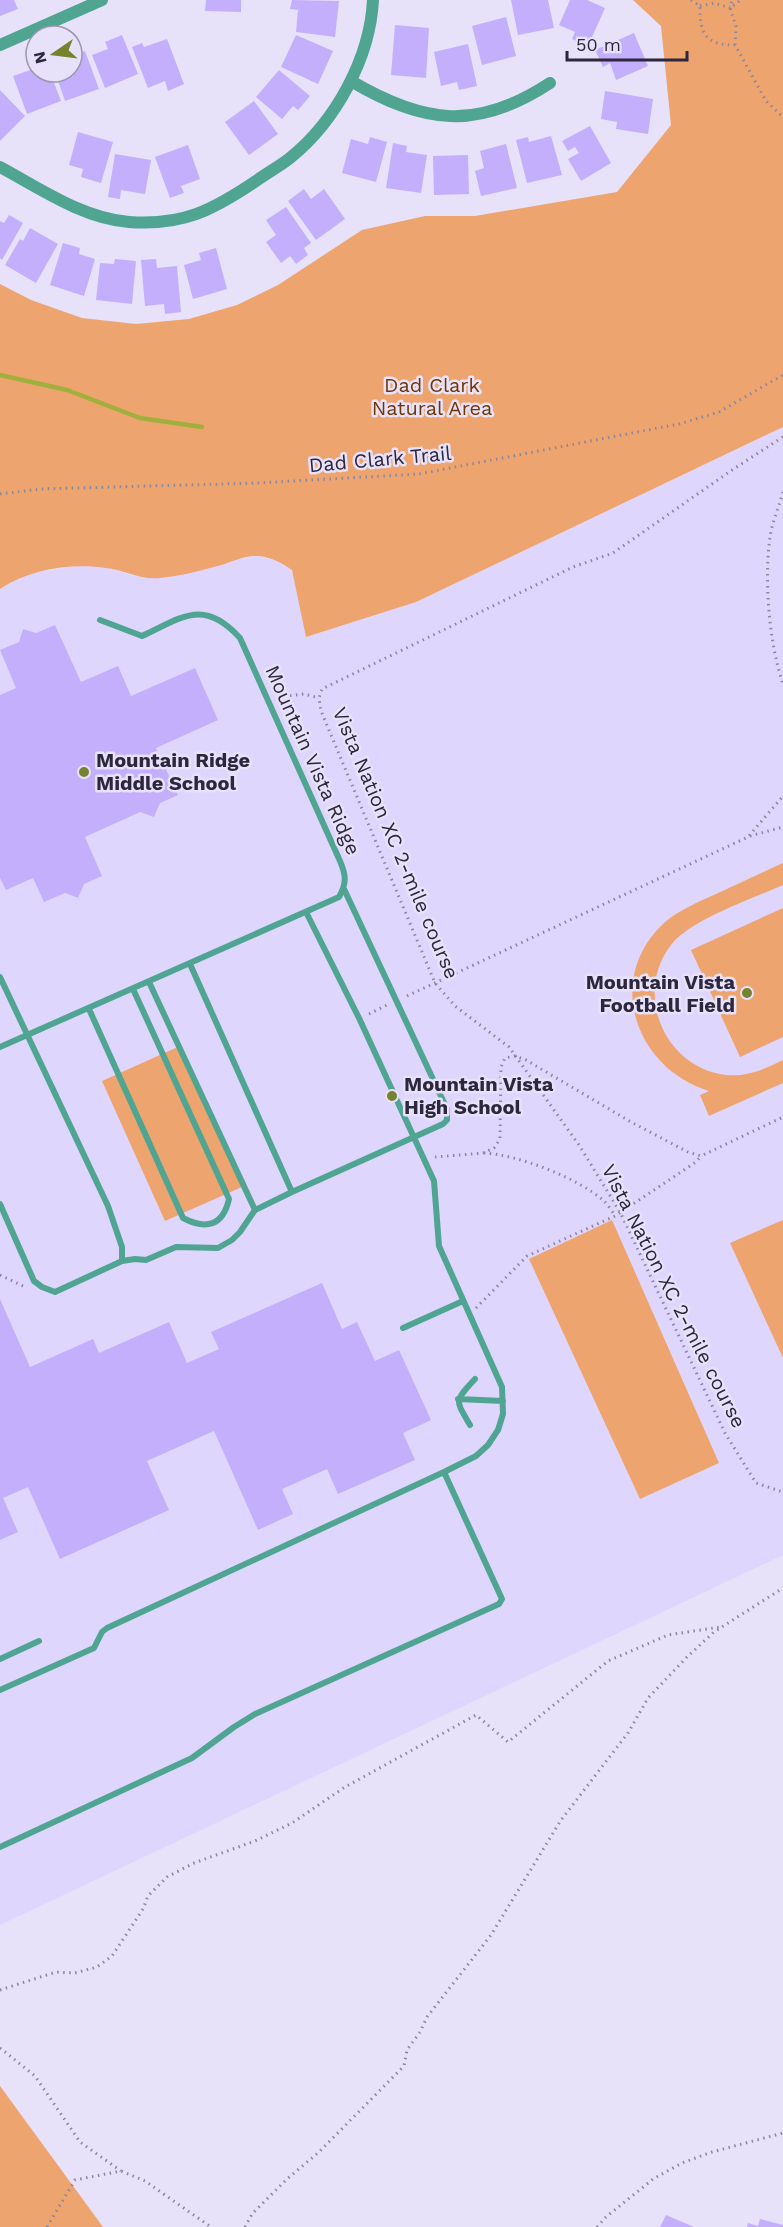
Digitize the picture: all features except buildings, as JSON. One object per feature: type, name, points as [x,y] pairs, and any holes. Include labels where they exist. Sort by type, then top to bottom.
[{"type":"street","points":[[0,45],[102,0]]},
{"type":"street","points":[[0,167],[84,212],[103,218],[129,222],[166,222],[196,215],[227,201],[291,158],[328,117],[351,81],[364,47],[374,0]]},
{"type":"street","points":[[351,81],[399,106],[414,111],[451,116],[487,114],[522,101],[550,83]]},
{"type":"lane","name":"Mountain Vista Ridge","points":[[100,620],[142,636],[185,616],[199,614],[212,616],[222,621],[240,639],[340,861],[346,876],[344,889],[447,1109],[447,1120],[443,1124],[415,1137]]},
{"type":"lane","points":[[0,1047],[339,897],[344,889]]},
{"type":"lane","points":[[0,1690],[94,1648],[102,1632],[107,1629],[476,1456],[488,1445],[498,1430],[503,1414],[502,1387],[439,1246],[434,1180],[359,1018],[306,912]]},
{"type":"lane","points":[[190,963],[292,1192]]},
{"type":"lane","points":[[0,977],[108,1206],[122,1247],[122,1261]]},
{"type":"lane","points":[[149,982],[255,1210]]},
{"type":"lane","points":[[89,1009],[183,1218],[197,1225],[215,1223],[226,1213],[228,1199],[133,989]]},
{"type":"lane","points":[[0,1204],[34,1281],[55,1292],[122,1261],[146,1260],[176,1247],[218,1248],[240,1233],[255,1210],[415,1137]]},
{"type":"lane","points":[[403,1328],[463,1300]]},
{"type":"lane","points":[[470,1425],[458,1404],[458,1399],[475,1379]]},
{"type":"lane","points":[[458,1399],[503,1401]]},
{"type":"lane","points":[[0,1847],[192,1758],[255,1714],[499,1604],[502,1599],[500,1592],[444,1472]]},
{"type":"lane","points":[[0,1659],[39,1641]]},
{"type":"path","points":[[691,0],[700,6],[714,3],[730,8]]},
{"type":"path","points":[[732,0],[730,8],[736,26],[735,45],[766,101],[783,117]]},
{"type":"path","points":[[730,8],[741,0]]},
{"type":"path","points":[[700,6],[699,23],[706,36],[717,45],[735,45]]},
{"type":"path","name":"Dad Clark Trail","points":[[0,494],[41,489],[258,483],[419,474],[679,424],[719,412],[783,375]]},
{"type":"path","name":"Vista Nation XC 2-mile course","points":[[783,437],[613,553],[573,567],[322,689],[320,698],[321,711],[435,983],[455,1006],[509,1047],[584,1153],[620,1212],[725,1433],[756,1483],[783,1492]]},
{"type":"path","points":[[783,492],[770,536],[768,606],[777,668],[783,684]]},
{"type":"path","points":[[268,701],[292,694],[320,698]]},
{"type":"path","points":[[748,837],[783,796]]},
{"type":"path","points":[[359,1018],[748,837],[783,827]]},
{"type":"path","points":[[483,1153],[494,1148],[500,1139],[501,1067],[505,1058],[515,1056],[526,1060],[673,1144],[701,1156]]},
{"type":"path","points":[[469,1313],[482,1304],[527,1256],[615,1216],[696,1162],[701,1156],[783,1117]]},
{"type":"path","points":[[425,1158],[483,1153],[514,1157],[568,1180],[605,1202],[615,1216]]},
{"type":"path","points":[[245,2227],[252,2214],[287,2179],[319,2152],[404,2066],[407,2050],[427,2017],[491,1935],[561,1820],[628,1733],[648,1698],[687,1657],[720,1627],[783,1588]]},
{"type":"path","points":[[0,1990],[56,1972],[75,1973],[97,1967],[112,1956],[143,1909],[148,1896],[167,1877],[194,1863],[255,1841],[292,1823],[345,1786],[476,1715],[508,1742],[608,1661],[668,1635],[720,1627]]},
{"type":"path","points":[[0,2048],[34,2076],[80,2142],[121,2171],[145,2181],[211,2227]]},
{"type":"path","points":[[597,2227],[653,2179],[682,2163],[712,2152],[783,2133]]},
{"type":"path","points":[[47,2227],[75,2180],[121,2171]]},
{"type":"shaded area","name":"Mountain Vista High School","points":[[783,427],[783,1555],[0,1925],[0,589],[40,571],[79,566],[108,568],[134,576],[158,578],[216,567],[238,559],[257,556],[278,561],[292,570],[307,637],[416,602]]},
{"type":"green space","name":"Dad Clark Natural Area","points":[[633,0],[783,0],[783,427],[416,602],[306,637],[292,570],[263,557],[247,557],[201,571],[160,578],[146,578],[106,568],[65,567],[37,572],[0,589],[0,284],[31,300],[82,318],[136,324],[189,319],[237,305],[278,285],[362,230],[425,216],[475,216],[617,192],[671,125],[661,26]]},
{"type":"green space","points":[[783,863],[783,885],[722,911],[692,927],[671,945],[660,964],[655,985],[656,1006],[661,1026],[672,1044],[686,1059],[705,1069],[726,1075],[756,1072],[783,1060],[783,1083],[709,1116],[700,1095],[709,1091],[683,1079],[662,1063],[646,1043],[636,1019],[632,995],[635,970],[646,945],[670,918],[696,903]]},
{"type":"green space","name":"Mountain Vista Football Field","points":[[783,908],[783,1037],[740,1057],[691,950]]},
{"type":"green space","points":[[180,1046],[242,1187],[165,1221],[102,1081]]},
{"type":"green space","points":[[612,1220],[719,1463],[640,1499],[529,1259]]},
{"type":"green space","points":[[783,1220],[783,1358],[730,1243]]},
{"type":"green space","points":[[0,2086],[103,2227],[0,2227]]},
{"type":"waterway","points":[[0,375],[67,390],[140,418],[202,427]]},
{"type":"place","name":"Mountain Ridge Middle School","points":[[84,772]]},
{"type":"place","name":"Mountain Vista Football Field","points":[[747,993]]},
{"type":"place","name":"Mountain Vista High School","points":[[392,1096]]}]
